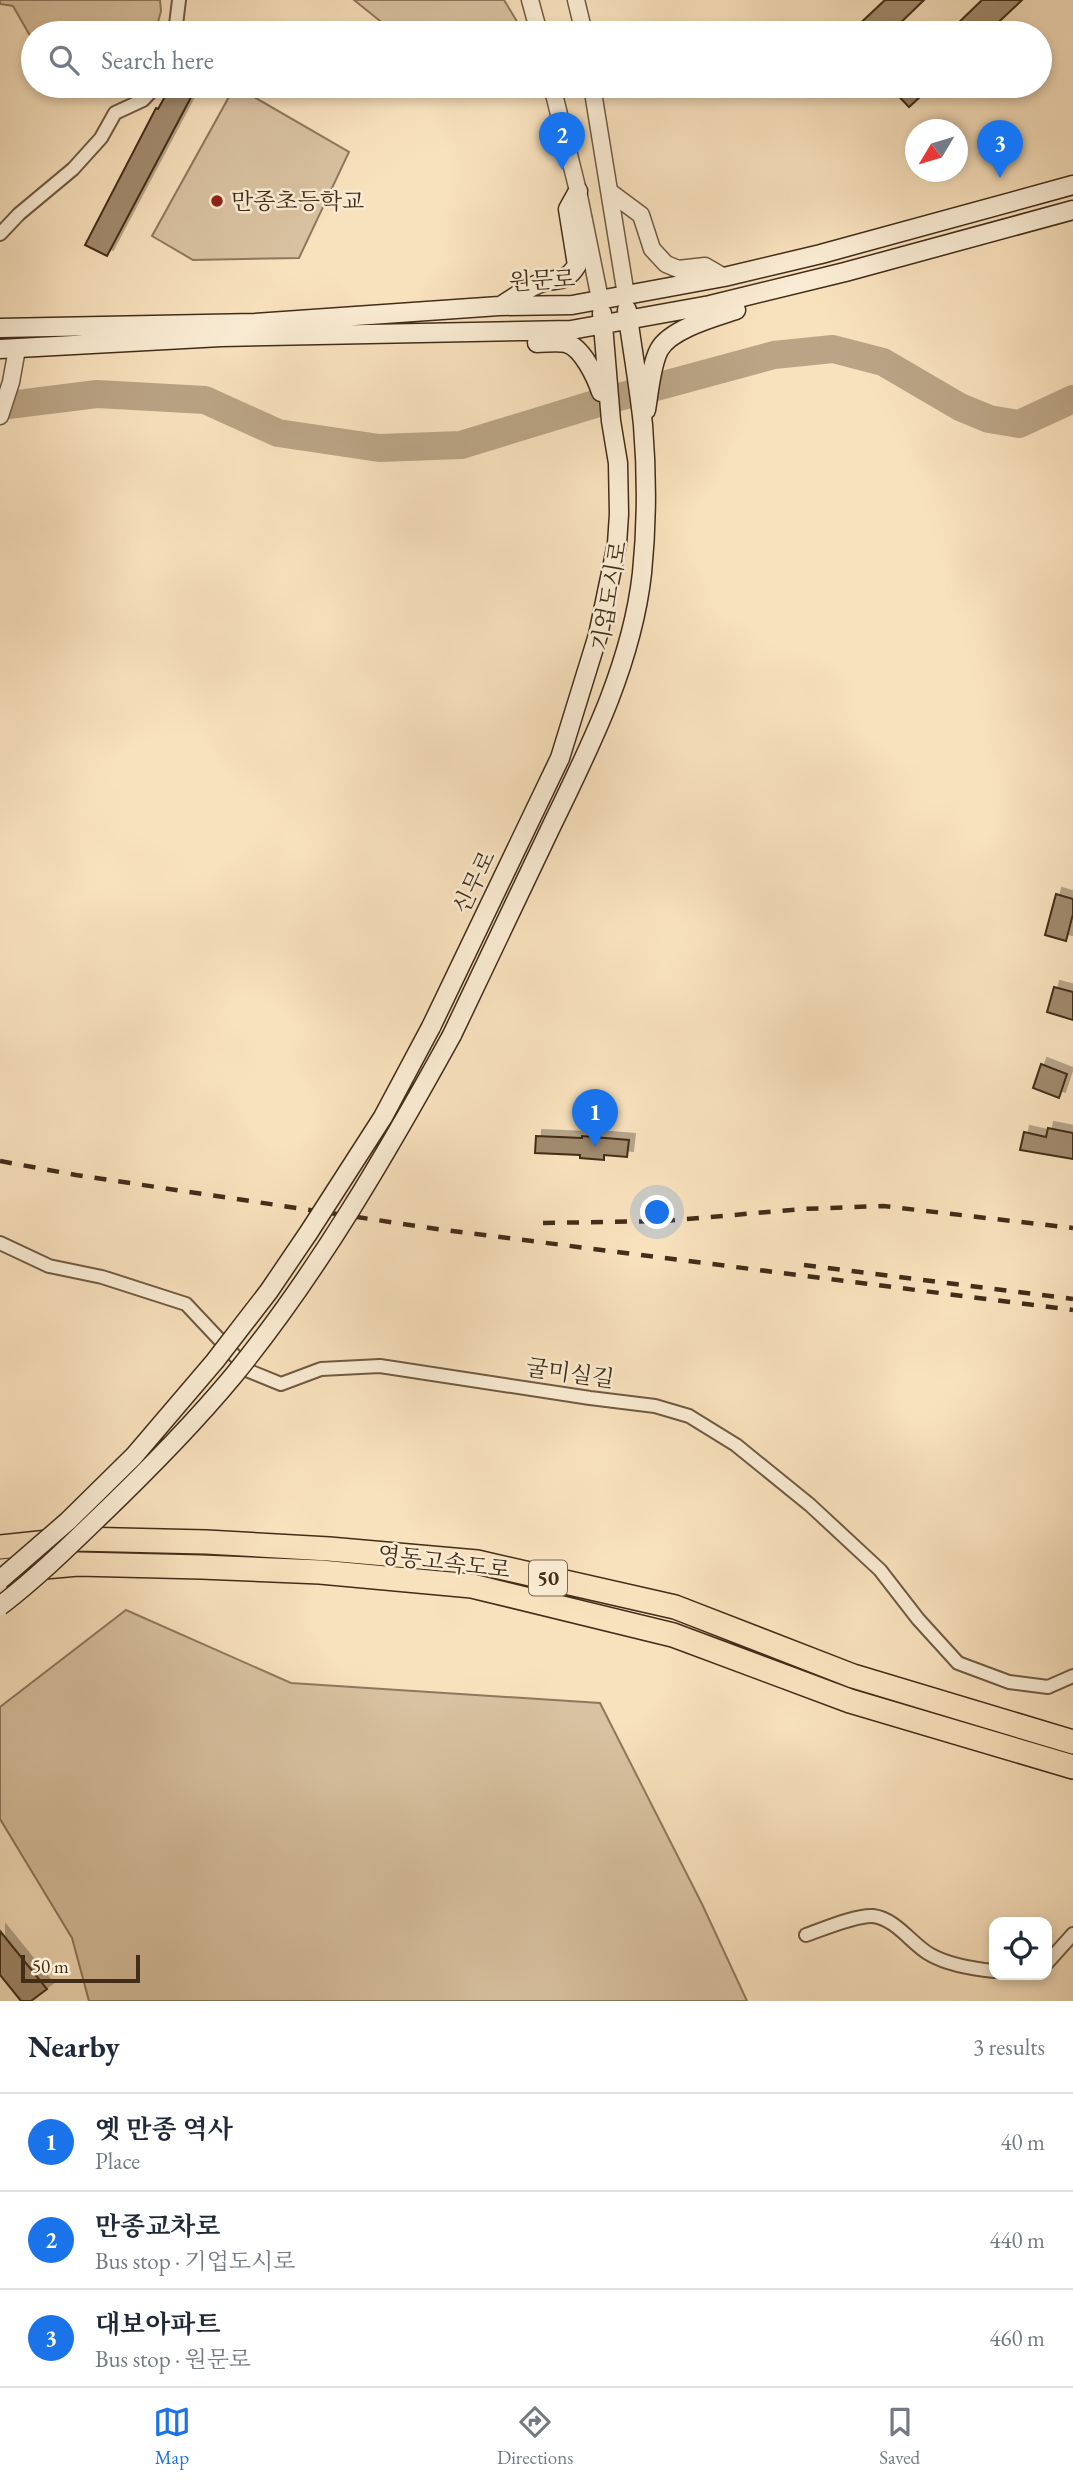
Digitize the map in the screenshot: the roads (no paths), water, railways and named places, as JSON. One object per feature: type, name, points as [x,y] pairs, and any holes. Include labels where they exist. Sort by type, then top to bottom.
[{"type":"highway","name":"영동고속도로","points":[[0,1547],[77,1539],[205,1542],[329,1549],[477,1562],[676,1607],[853,1676],[1073,1742]]},
{"type":"highway","name":"영동고속도로","points":[[0,1571],[78,1564],[201,1567],[320,1572],[472,1586],[673,1635],[850,1701],[1073,1767]]},
{"type":"main road","name":"원문로","points":[[8,327],[255,323],[499,306],[572,305],[724,277],[821,254],[1073,186]]},
{"type":"main road","points":[[499,306],[540,283],[561,280],[571,275],[577,265],[568,209],[578,191]]},
{"type":"main road","points":[[8,327],[9,349],[221,337],[572,330],[710,305],[1073,210]]},
{"type":"main road","points":[[643,424],[658,351],[667,339],[705,320],[794,291],[804,282]]},
{"type":"main road","points":[[626,295],[643,424]]},
{"type":"main road","points":[[600,299],[611,422]]},
{"type":"main road","points":[[353,335],[375,344],[565,342],[574,347],[595,373],[611,422]]},
{"type":"main road","name":"기업도시로","points":[[560,758],[598,635],[617,544],[620,514],[618,463],[611,422]]},
{"type":"main road","name":"기업도시로","points":[[579,768],[616,683],[636,612],[646,526],[643,424]]},
{"type":"main road","name":"신무로","points":[[0,1580],[68,1521],[134,1456],[223,1351],[309,1232],[383,1117],[431,1027],[560,758]]},
{"type":"main road","name":"신무로","points":[[0,1606],[33,1581],[155,1464],[234,1374],[294,1294],[394,1142],[452,1035],[579,768]]},
{"type":"street","points":[[176,21],[178,0]]},
{"type":"street","points":[[530,0],[536,21]]},
{"type":"street","points":[[576,0],[581,21]]},
{"type":"street","points":[[0,234],[19,214],[73,169],[101,138],[116,113],[145,98]]},
{"type":"street","points":[[555,98],[578,191],[600,299]]},
{"type":"street","points":[[594,98],[626,295]]},
{"type":"street","points":[[610,192],[641,215],[652,249],[666,264],[678,269],[705,265],[724,277]]},
{"type":"street","points":[[0,416],[11,382],[9,349]]},
{"type":"street","name":"굴미실길","points":[[0,1243],[49,1266],[102,1277],[186,1304],[249,1371],[281,1384],[321,1369],[380,1366],[655,1406],[690,1416],[736,1446],[810,1505],[880,1570],[918,1619],[958,1663],[1009,1682],[1048,1687],[1073,1675]]},
{"type":"street","points":[[806,1935],[840,1923],[874,1916],[893,1924],[932,1956],[962,1966],[989,1970]]},
{"type":"street","points":[[1052,1957],[1073,1934]]},
{"type":"waterway","points":[[0,406],[97,394],[205,400],[278,433],[379,448],[461,445],[608,400],[774,355],[833,349],[883,362],[960,407],[989,419],[1019,424],[1073,399]]},
{"type":"railway","points":[[0,1161],[76,1175],[437,1229],[1073,1310]]},
{"type":"railway","points":[[543,1223],[665,1221],[802,1209],[883,1206],[1073,1228]]},
{"type":"railway","points":[[804,1265],[1073,1299]]},
{"type":"place","name":"만종교차로","points":[[562,170]]},
{"type":"place","name":"대보아파트","points":[[1000,178]]},
{"type":"place","name":"만종초등학교","points":[[217,201]]},
{"type":"place","name":"옛 만종 역사","points":[[595,1147]]}]
